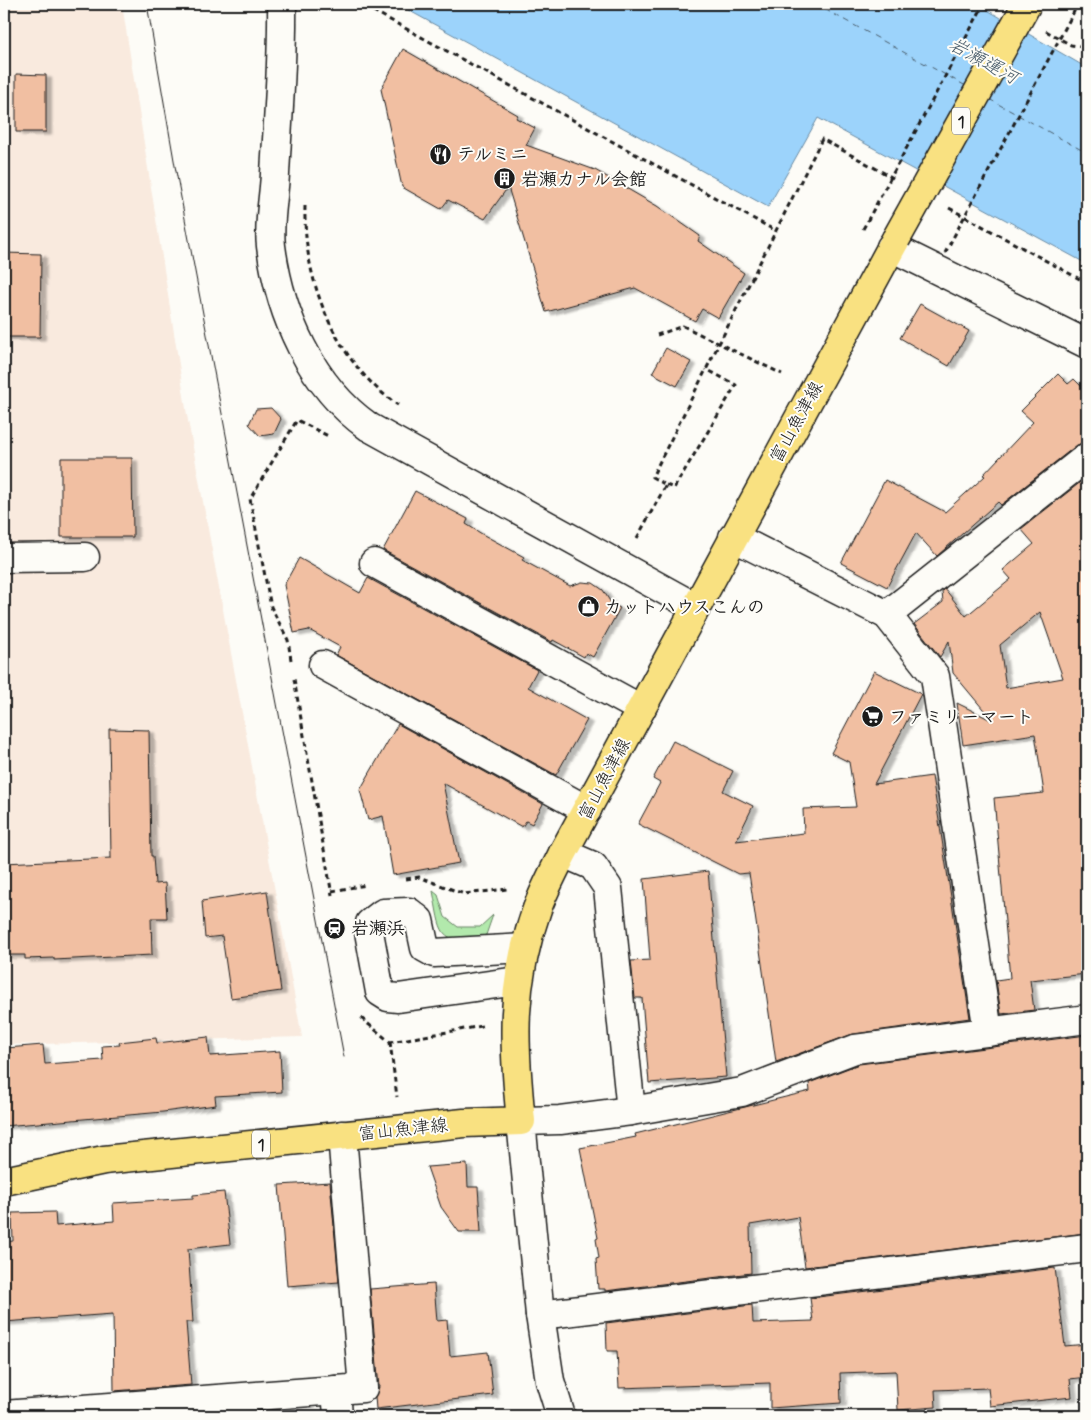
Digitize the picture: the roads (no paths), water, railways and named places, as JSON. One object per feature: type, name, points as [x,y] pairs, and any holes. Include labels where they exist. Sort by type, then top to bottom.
[{"type":"main road","name":"富山魚津線","points":[[4,1181],[104,1160],[464,1123],[520,1121],[514,1059],[514,1015],[517,981],[537,907],[563,853],[695,607],[1027,4]]},
{"type":"street","points":[[282,4],[283,42],[271,244],[280,293],[294,335],[320,378],[357,418],[369,427],[695,607]]},
{"type":"street","points":[[894,243],[1087,344]]},
{"type":"street","points":[[887,615],[1087,457]]},
{"type":"street","points":[[733,537],[887,615],[935,676],[988,1032]]},
{"type":"street","points":[[4,558],[85,557]]},
{"type":"street","points":[[374,563],[641,709]]},
{"type":"street","points":[[323,665],[587,810]]},
{"type":"street","points":[[563,853],[593,866],[608,888],[631,1111]]},
{"type":"street","points":[[517,981],[398,998],[388,997],[380,992],[369,932],[370,923],[383,913],[409,912],[418,920],[425,948],[434,953],[525,948]]},
{"type":"street","points":[[561,1416],[550,1382],[540,1315],[520,1121],[560,1120],[631,1111],[742,1092],[855,1049],[1087,1019]]},
{"type":"street","points":[[4,1415],[119,1411],[363,1388],[342,1135]]},
{"type":"street","points":[[540,1315],[1087,1248]]},
{"type":"street","points":[[336,1390],[338,1416]]},
{"type":"water","name":"岩瀬運河","points":[[397,4],[977,4],[1087,68],[1087,264],[818,118],[768,207]]},
{"type":"tram line","points":[[147,4],[175,166],[344,1057]]},
{"type":"place","name":"テルミニ","points":[[441,154]]},
{"type":"place","name":"岩瀬カナル会館","points":[[505,179]]},
{"type":"place","name":"カットハウスこんの","points":[[588,607]]},
{"type":"place","name":"ファミリーマート","points":[[873,717]]},
{"type":"place","name":"岩瀬浜","points":[[335,928]]}]
